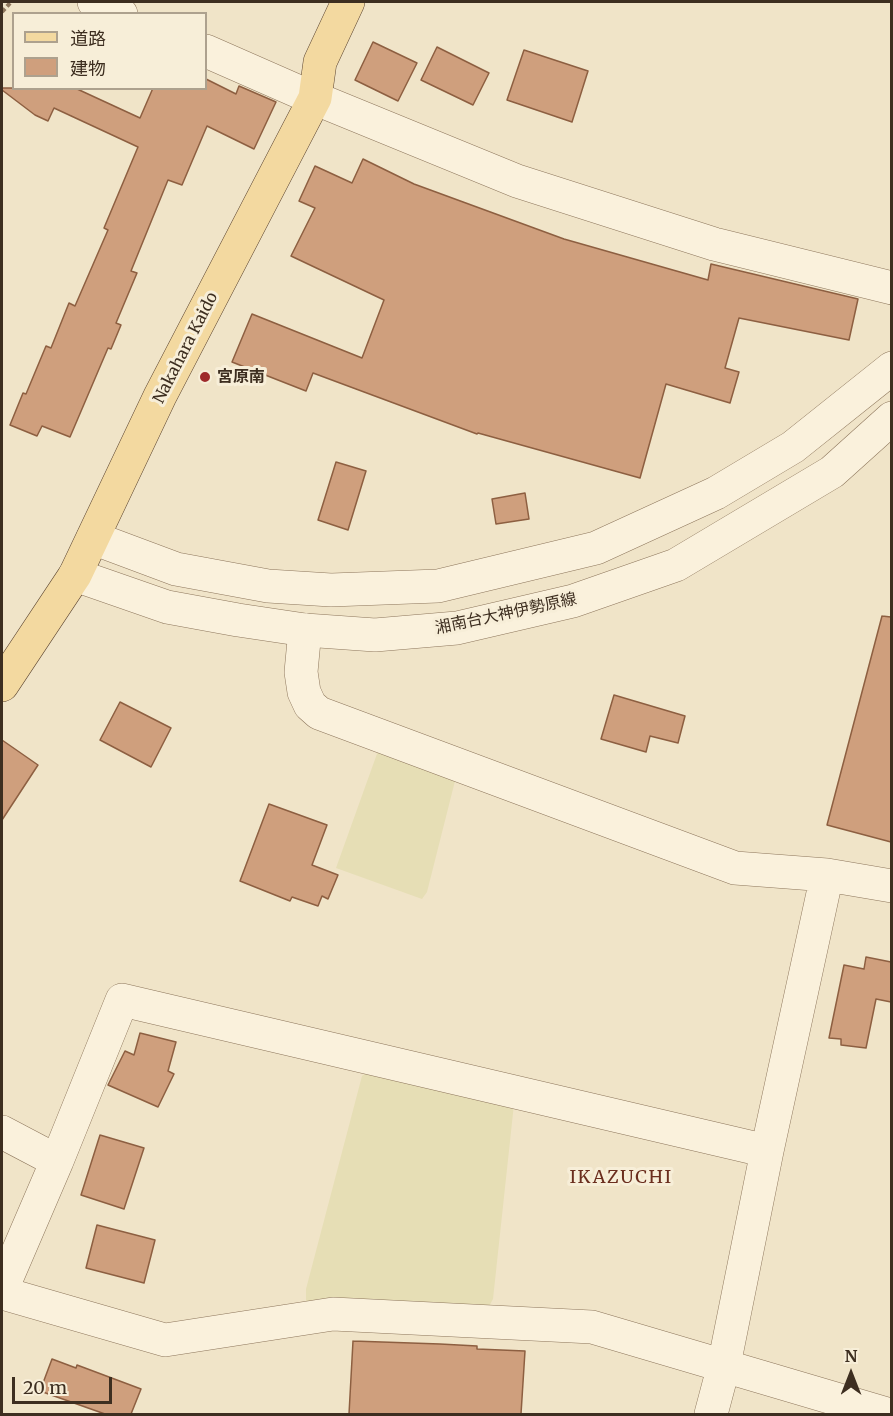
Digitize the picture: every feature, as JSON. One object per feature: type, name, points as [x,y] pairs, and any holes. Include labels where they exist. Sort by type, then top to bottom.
[{"type":"main road","name":"Nakahara Kaido","points":[[2,684],[75,575],[160,396],[315,98],[320,62],[348,2]]},
{"type":"street","points":[[94,2],[116,12]]},
{"type":"street","points":[[207,51],[517,181],[714,244],[891,288]]},
{"type":"street","points":[[93,538],[176,569],[268,586],[331,590],[438,586],[596,548],[716,494],[793,447],[891,368]]},
{"type":"street","name":"湘南台大神伊勢原線","points":[[75,575],[167,607],[305,630],[375,635],[457,628],[573,601],[676,565],[832,472],[891,418]]},
{"type":"street","points":[[305,630],[301,672],[304,692],[310,705],[319,712],[735,868],[827,875],[891,886]]},
{"type":"street","points":[[711,1414],[724,1365],[767,1151],[827,875]]},
{"type":"street","points":[[767,1151],[122,1000],[2,1291],[165,1340],[333,1314],[592,1327],[887,1414]]},
{"type":"street","points":[[2,1132],[57,1161]]},
{"type":"path","points":[[2,12],[11,2]]},
{"type":"shaded area","points":[[378,751],[456,777],[427,892],[422,899],[336,868]]},
{"type":"shaded area","points":[[367,1072],[514,1104],[493,1299],[487,1310],[306,1307],[306,1289],[362,1076]]},
{"type":"building","points":[[373,42],[417,63],[398,101],[355,80]]},
{"type":"building","points":[[437,47],[489,73],[473,105],[421,80]]},
{"type":"building","points":[[524,50],[588,71],[572,122],[507,100]]},
{"type":"building","points":[[207,80],[236,94],[239,86],[276,102],[254,149],[207,126],[182,185],[168,180],[131,271],[137,273],[116,323],[121,325],[111,349],[108,348],[70,437],[42,426],[37,436],[10,425],[46,346],[51,348],[69,303],[75,306],[108,230],[104,228],[138,147],[54,108],[48,121],[35,115],[2,88],[79,90],[140,118],[152,90],[207,90]]},
{"type":"building","points":[[363,159],[414,184],[564,239],[708,280],[711,264],[858,299],[849,340],[739,318],[725,368],[739,372],[730,403],[666,384],[640,478],[477,434],[313,373],[306,391],[232,362],[252,314],[362,358],[384,300],[291,256],[315,208],[299,201],[315,166],[352,183]]},
{"type":"building","points":[[336,462],[366,471],[348,530],[318,520]]},
{"type":"building","points":[[525,493],[529,519],[496,524],[492,499]]},
{"type":"building","points":[[882,616],[891,617],[891,842],[827,825]]},
{"type":"building","points":[[614,695],[685,716],[678,743],[650,736],[646,752],[601,739]]},
{"type":"building","points":[[120,702],[171,728],[151,767],[100,740]]},
{"type":"building","points":[[2,740],[38,765],[2,820]]},
{"type":"building","points":[[269,804],[327,825],[312,865],[338,875],[328,899],[322,896],[318,906],[292,897],[290,901],[240,881]]},
{"type":"building","points":[[866,957],[891,962],[891,1002],[876,999],[866,1048],[841,1045],[841,1039],[829,1038],[844,965],[864,969]]},
{"type":"building","points":[[140,1033],[176,1042],[168,1071],[174,1074],[158,1107],[108,1085],[125,1051],[134,1055]]},
{"type":"building","points":[[100,1135],[144,1148],[124,1209],[81,1195]]},
{"type":"building","points":[[97,1225],[155,1240],[144,1283],[86,1268]]},
{"type":"building","points":[[353,1341],[477,1346],[477,1349],[525,1351],[521,1414],[349,1414]]},
{"type":"building","points":[[52,1359],[76,1368],[77,1365],[141,1389],[131,1414],[105,1414],[40,1391]]},
{"type":"place","name":"宮原南","points":[[205,377]]},
{"type":"district","name":"IKAZUCHI","points":[[621,1178]]}]
